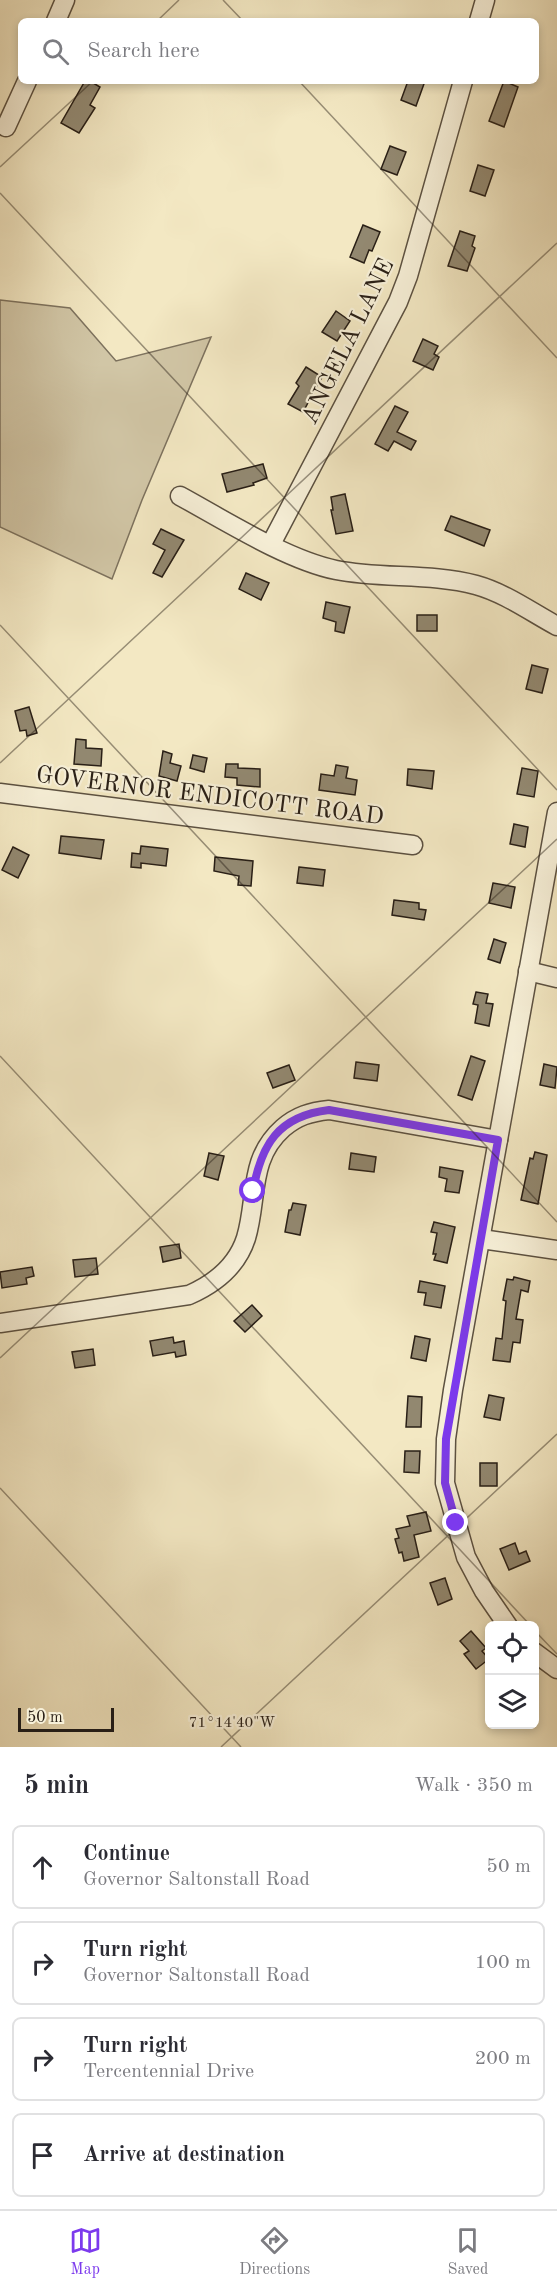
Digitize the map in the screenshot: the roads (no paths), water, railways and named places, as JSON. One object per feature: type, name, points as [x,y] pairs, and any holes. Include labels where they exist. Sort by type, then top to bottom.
[{"type":"street","points":[[57,18],[66,0]]},
{"type":"street","points":[[480,18],[485,0]]},
{"type":"street","points":[[6,127],[26,84]]},
{"type":"street","name":"ANGELA LANE","points":[[271,544],[398,302],[408,276],[461,84]]},
{"type":"street","points":[[180,496],[271,544],[318,565],[335,570],[477,585],[557,626]]},
{"type":"street","name":"GOVERNOR ENDICOTT ROAD","points":[[0,793],[414,845]]},
{"type":"street","points":[[505,1621],[484,1591],[466,1557],[445,1483],[446,1439],[557,812]]},
{"type":"street","points":[[528,971],[557,978]]},
{"type":"street","points":[[0,1323],[189,1294],[208,1287],[237,1257],[246,1239],[257,1169],[266,1146],[293,1119],[311,1112],[329,1110],[498,1140]]},
{"type":"street","points":[[481,1239],[557,1250]]},
{"type":"street","points":[[539,1656],[557,1669]]}]
